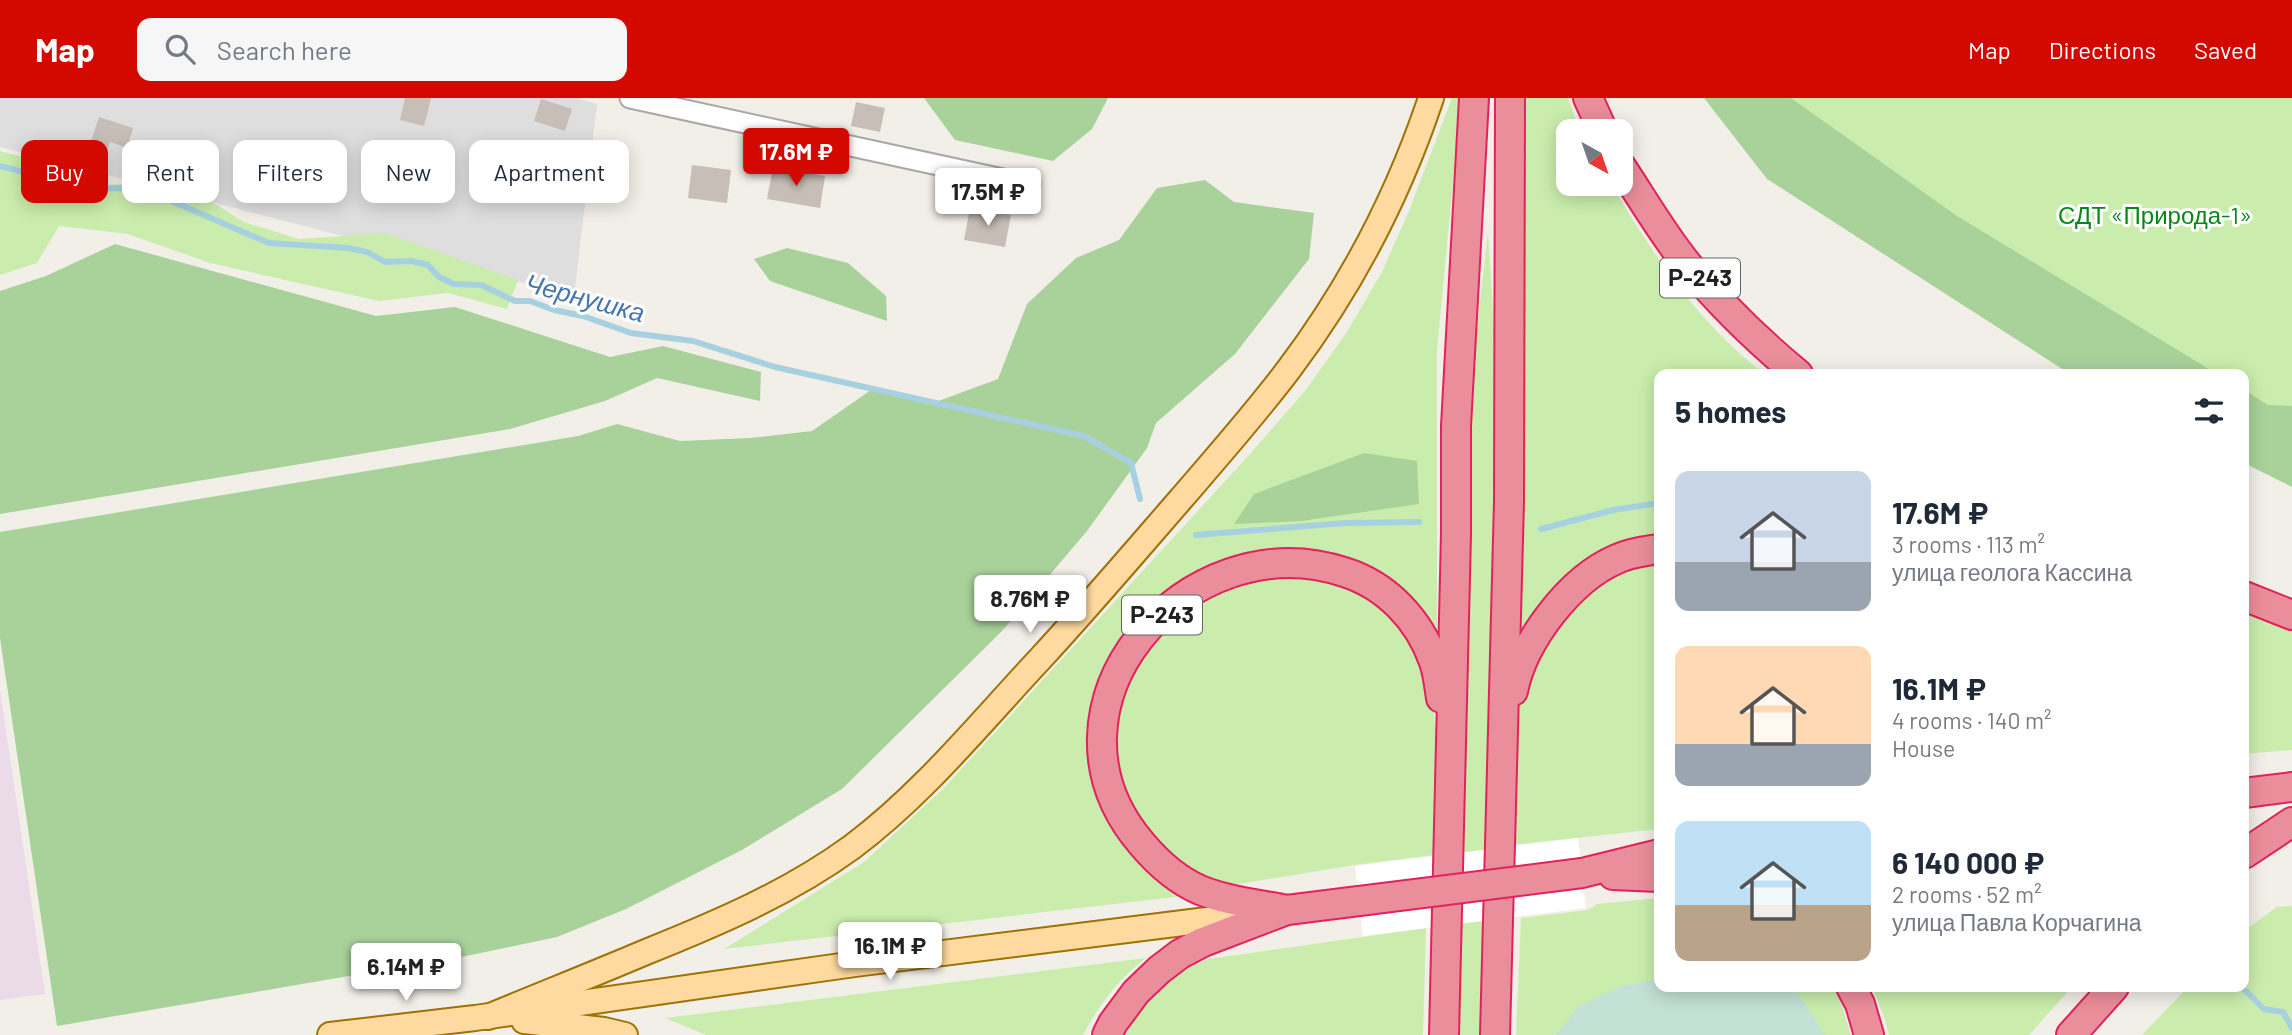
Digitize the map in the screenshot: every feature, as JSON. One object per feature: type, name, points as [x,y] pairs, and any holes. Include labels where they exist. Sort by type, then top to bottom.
[{"type":"highway","name":"Р-243","points":[[1444,1035],[1456,534],[1456,426],[1474,98]]},
{"type":"highway","points":[[1495,1035],[1509,487],[1510,98]]},
{"type":"highway","points":[[1588,98],[1598,119]]},
{"type":"highway","name":"Р-243","points":[[1633,185],[1688,264],[1759,340],[1792,369]]},
{"type":"highway","points":[[1504,735],[1515,679],[1522,663],[1532,642],[1564,598],[1599,568],[1639,552],[1654,550]]},
{"type":"highway","name":"Р-243","points":[[1287,910],[1225,898],[1199,889],[1176,876],[1156,860],[1130,830],[1110,791],[1101,749],[1102,719],[1113,684],[1126,657],[1146,630],[1174,603],[1209,580],[1243,567],[1284,562],[1327,566],[1363,578],[1393,598],[1423,636],[1434,663],[1451,751]]},
{"type":"highway","points":[[2249,598],[2292,615]]},
{"type":"highway","points":[[2249,792],[2292,787]]},
{"type":"highway","points":[[2249,851],[2292,822]]},
{"type":"highway","name":"Р-243","points":[[1582,873],[1654,855]]},
{"type":"highway","name":"Р-243","points":[[1107,1035],[1136,992],[1158,970],[1180,954],[1203,942],[1287,910],[1654,865]]},
{"type":"highway","name":"Р-243","points":[[1582,873],[1654,877]]},
{"type":"highway","points":[[1854,992],[1869,1035]]},
{"type":"highway","points":[[2071,1035],[2110,992]]},
{"type":"main road","name":"Р-243","points":[[488,1017],[768,900],[852,847],[933,775],[1161,522],[1291,367],[1354,271],[1412,150],[1431,98]]},
{"type":"main road","name":"Р-243","points":[[488,1017],[855,964],[1287,910]]},
{"type":"main road","points":[[330,1035],[488,1017],[604,1030],[625,1035]]},
{"type":"street","points":[[631,98],[1030,185]]},
{"type":"shaded area","points":[[0,98],[576,98],[597,104],[593,140],[469,140],[469,203],[585,203],[574,296],[216,203],[219,203],[219,140],[122,140],[122,179],[108,175],[108,140],[21,140],[21,152],[0,147]]},
{"type":"shaded area","points":[[0,690],[45,994],[0,1000]]},
{"type":"green space","points":[[924,98],[1108,98],[1092,129],[1053,161],[955,140]]},
{"type":"green space","points":[[1452,98],[1461,98],[1437,350],[1437,644],[1336,557],[1278,550],[1241,556],[1200,572],[1155,602],[1138,623],[1091,728],[1184,896],[724,949],[864,862],[943,789],[1305,391],[1347,332],[1382,272],[1409,211]]},
{"type":"green space","points":[[1524,98],[1568,98],[1576,119],[1556,119],[1556,196],[1619,196],[1661,262],[1698,310],[1718,333],[1759,369],[1654,369],[1654,537],[1638,539],[1516,654],[1524,445]]},
{"type":"green space","points":[[1704,98],[1791,98],[1957,216],[2209,369],[2062,369],[1767,179]]},
{"type":"green space","name":"СДТ «Природа-1»","points":[[1782,98],[2292,98],[2292,439],[2249,412],[2249,369],[2183,369]]},
{"type":"green space","points":[[0,151],[21,156],[21,203],[108,203],[108,185],[122,184],[122,203],[214,203],[244,222],[299,239],[385,233],[518,280],[507,309],[448,293],[379,301],[210,263],[128,234],[59,226],[37,263],[0,275]]},
{"type":"green space","points":[[1205,180],[1234,202],[1314,213],[1309,259],[1235,354],[1156,423],[1147,448],[1087,531],[1002,631],[842,789],[742,850],[626,909],[557,937],[466,956],[57,1026],[0,638],[0,532],[578,436],[617,424],[680,441],[750,438],[812,431],[871,390],[933,403],[998,379],[1027,304],[1076,258],[1119,240],[1157,188]]},
{"type":"green space","points":[[1488,231],[1496,356],[1498,510],[1483,1035],[1455,1035],[1465,578],[1473,365]]},
{"type":"green space","points":[[115,244],[376,316],[455,307],[610,357],[663,346],[761,372],[760,401],[657,378],[605,401],[510,429],[0,514],[0,291],[46,276]]},
{"type":"green space","points":[[787,248],[848,263],[886,296],[887,321],[770,281],[754,259]]},
{"type":"green space","points":[[2249,393],[2268,405],[2292,406],[2292,487],[2249,466]]},
{"type":"green space","points":[[1364,453],[1417,461],[1419,504],[1301,521],[1234,524],[1254,494]]},
{"type":"green space","points":[[1654,561],[1654,830],[1510,845],[1519,710],[1526,683],[1550,632],[1607,573]]},
{"type":"green space","points":[[1266,574],[1349,586],[1386,610],[1402,629],[1424,669],[1432,698],[1436,730],[1434,855],[1239,884],[1216,883],[1171,860],[1125,797],[1114,744],[1117,711],[1139,658],[1192,604]]},
{"type":"green space","points":[[2249,614],[2292,630],[2292,750],[2249,754]]},
{"type":"green space","points":[[1654,898],[1654,992],[1836,992],[1851,1035],[1516,1035],[1521,918],[1588,910],[1597,904]]},
{"type":"green space","points":[[2292,906],[2292,1035],[2142,1035],[2183,992],[2249,992],[2249,927],[2277,907]]},
{"type":"green space","points":[[1426,928],[1423,1035],[1126,1035],[1140,1009],[1159,988],[1182,971],[1208,959]]},
{"type":"green space","points":[[1146,958],[1110,993],[1083,1035],[706,1035],[665,1018]]},
{"type":"green space","points":[[1654,980],[1654,992],[1795,992],[1825,1035],[1556,1035],[1579,1006],[1621,986]]},
{"type":"green space","points":[[1874,992],[2068,992],[2029,1035],[1889,1035]]},
{"type":"pier","points":[[1578,838],[1586,908],[1363,936],[1355,866]]},
{"type":"building","points":[[405,98],[431,98],[424,126],[400,120]]},
{"type":"building","points":[[541,99],[572,109],[565,131],[534,121]]},
{"type":"building","points":[[856,102],[885,108],[880,132],[851,126]]},
{"type":"building","points":[[99,117],[133,128],[129,140],[122,140],[122,146],[110,142],[108,148],[108,140],[91,140]]},
{"type":"building","points":[[692,165],[731,170],[727,203],[688,198]]},
{"type":"building","points":[[773,167],[825,176],[820,208],[767,199]]},
{"type":"building","points":[[970,208],[1011,215],[1005,247],[964,240]]},
{"type":"waterway","name":"Чернушка","points":[[0,166],[89,189],[126,188],[162,197],[269,243],[348,248],[367,252],[385,262],[411,261],[428,265],[439,277],[454,284],[481,285],[515,301],[530,301],[631,333],[693,341],[775,367],[1084,436],[1131,463],[1140,499]]},
{"type":"waterway","points":[[1541,529],[1613,510],[1654,504]]},
{"type":"waterway","points":[[1196,535],[1346,523],[1419,522]]},
{"type":"waterway","points":[[2247,992],[2264,1009],[2283,1012],[2292,1028]]}]
